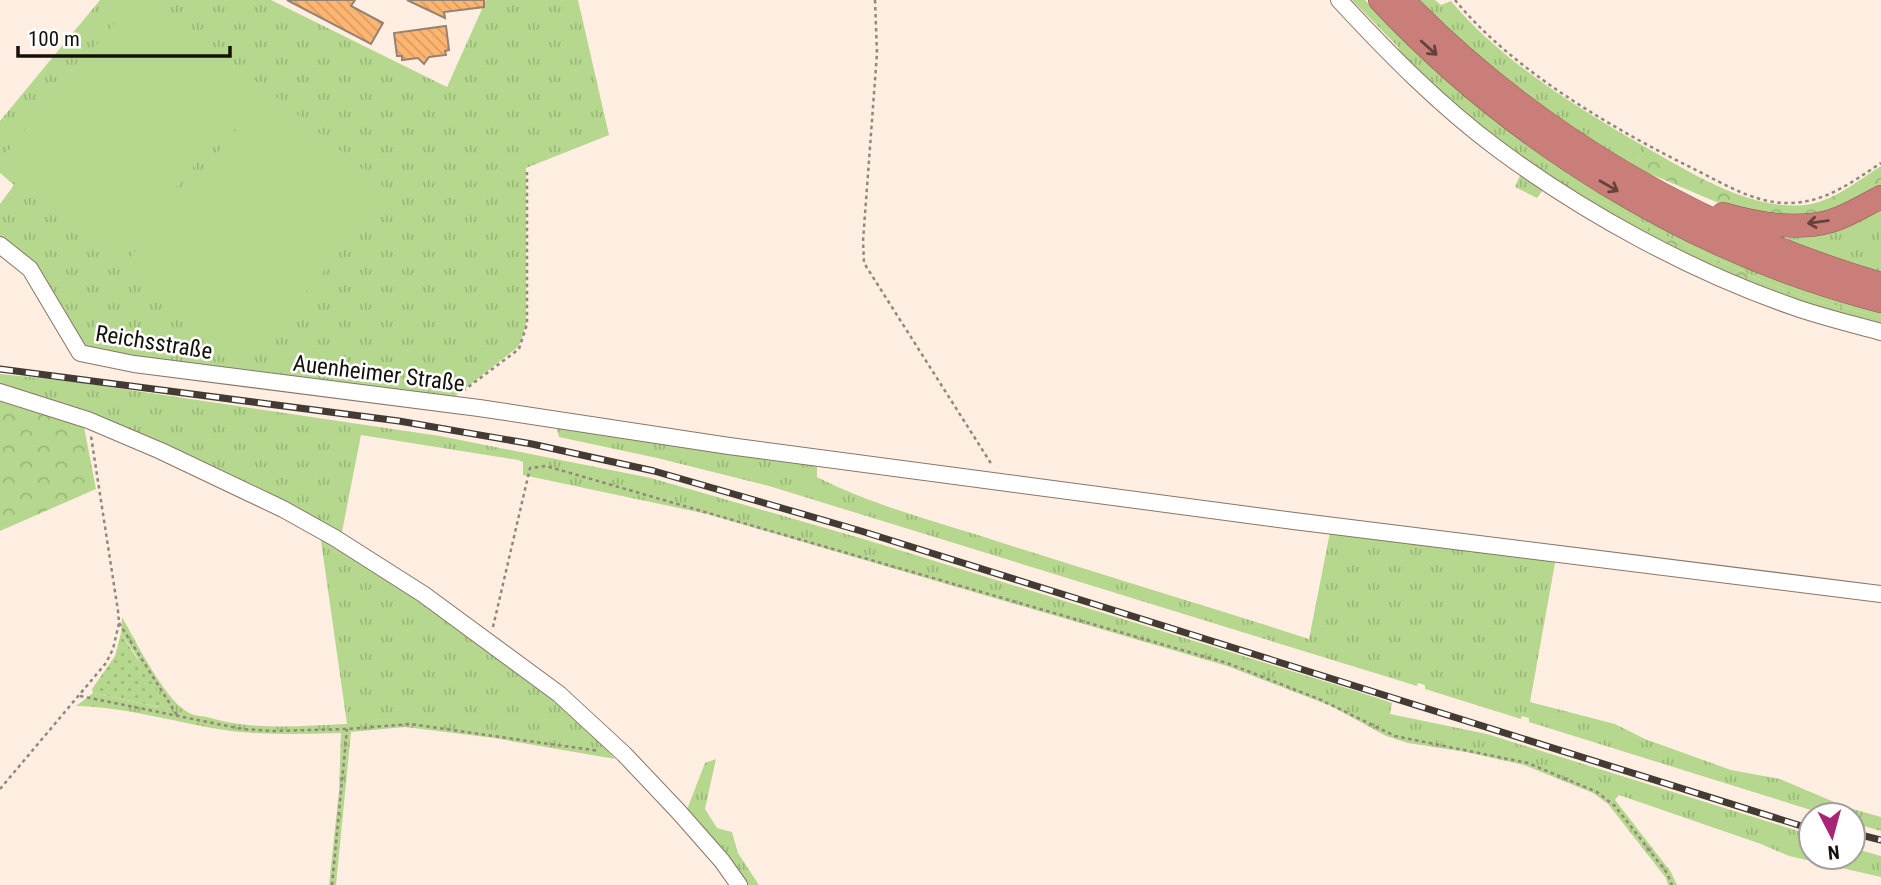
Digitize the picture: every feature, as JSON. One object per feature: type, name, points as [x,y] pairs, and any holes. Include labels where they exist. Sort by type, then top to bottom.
[{"type":"highway","points":[[1380,0],[1403,24],[1503,113],[1597,179],[1657,214],[1723,245],[1794,274],[1881,301]]},
{"type":"highway","points":[[1403,0],[1514,101],[1611,166],[1656,192],[1735,231],[1797,258],[1881,284]]},
{"type":"highway","points":[[1656,192],[1736,218],[1793,226],[1831,221],[1881,197]]},
{"type":"street","points":[[1339,0],[1392,57],[1457,116],[1529,172],[1605,219],[1719,276],[1794,307],[1881,332]]},
{"type":"street","name":"Reichsstraße","points":[[0,245],[30,269],[80,354],[134,364],[273,382]]},
{"type":"street","name":"Auenheimer Straße","points":[[273,382],[479,408],[729,446],[1881,594]]},
{"type":"street","points":[[0,392],[88,420],[160,450],[283,509],[357,552],[489,641],[559,694],[624,754],[722,861],[739,885]]},
{"type":"path","points":[[875,0],[877,53],[863,241],[864,263],[1003,482]]},
{"type":"path","points":[[1455,0],[1479,27],[1527,67],[1598,116],[1671,158],[1738,191],[1765,201],[1811,202],[1839,191],[1881,163]]},
{"type":"path","points":[[446,404],[519,349],[524,339],[527,324],[527,172]]},
{"type":"path","points":[[0,789],[80,696],[106,663],[113,649],[119,623],[88,420]]},
{"type":"path","points":[[489,641],[530,468],[546,466],[1227,663],[1319,699],[1395,736],[1528,763],[1597,792],[1615,806],[1667,873],[1672,885]]},
{"type":"path","points":[[119,623],[177,715]]},
{"type":"path","points":[[80,696],[242,729],[347,729],[410,724],[624,754]]},
{"type":"path","points":[[332,885],[347,729]]},
{"type":"green space","points":[[100,0],[271,0],[447,87],[486,0],[578,0],[609,135],[526,168],[526,324],[518,347],[443,406],[81,351],[30,267],[0,242],[0,204],[14,185],[0,173],[0,121]]},
{"type":"green space","points":[[134,0],[157,0],[261,86],[113,262],[0,168],[0,160]]},
{"type":"green space","points":[[1352,0],[1365,0],[1417,52],[1786,282],[1845,303],[1881,312],[1881,317],[1810,299],[1767,283],[1656,231],[1591,196],[1586,206],[1549,182],[1537,198],[1515,187],[1524,166],[1393,55],[1399,48]]},
{"type":"green space","points":[[1409,0],[1435,0],[1441,5],[1451,1],[1493,44],[1517,64],[1568,100],[1647,148],[1634,167],[1523,97]]},
{"type":"green space","points":[[269,91],[390,192],[242,368],[122,267]]},
{"type":"green space","points":[[1647,148],[1726,190],[1769,203],[1790,206],[1820,202],[1881,166],[1881,187],[1828,212],[1807,217],[1735,210],[1634,167]]},
{"type":"green space","points":[[1591,196],[1656,231],[1767,283],[1810,299],[1881,317],[1881,331],[1707,270],[1586,206]]},
{"type":"green space","points":[[1881,209],[1881,276],[1775,240],[1830,233]]},
{"type":"green space","points":[[0,374],[69,381],[440,436],[651,478],[867,540],[1356,691],[1392,703],[1390,714],[1487,734],[1797,831],[1797,858],[1619,795],[1615,800],[1671,872],[1677,885],[1668,885],[1666,878],[1608,804],[1593,793],[1524,765],[1408,743],[1386,736],[1331,706],[1227,666],[707,514],[523,475],[523,462],[518,460],[361,435],[341,537],[0,388]]},
{"type":"green space","points":[[0,399],[84,427],[96,489],[0,531]]},
{"type":"green space","points":[[555,423],[817,464],[817,477],[876,502],[1309,639],[1332,522],[1557,552],[1530,702],[1615,724],[1645,739],[1731,770],[1780,779],[1832,801],[1797,801],[1797,806],[1529,722],[1529,718],[1522,716],[1521,719],[1425,689],[1425,685],[1418,683],[1417,686],[769,486],[559,437]]},
{"type":"green space","points":[[320,534],[429,608],[541,690],[573,716],[615,759],[494,738],[405,727],[351,732],[336,885],[329,885],[339,791],[341,733],[249,733],[130,712],[76,706],[93,693],[159,707],[136,655],[121,633],[122,617],[160,682],[177,704],[188,712],[259,726],[347,724]]},
{"type":"green space","points":[[121,633],[161,697],[160,707],[93,693],[92,689],[115,656]]},
{"type":"green space","points":[[716,759],[705,809],[717,828],[732,832],[738,853],[759,885],[746,885],[686,812],[705,763]]},
{"type":"green space","points":[[1867,813],[1881,817],[1881,831],[1867,827]]},
{"type":"green space","points":[[1867,852],[1881,856],[1881,877],[1855,871],[1867,871]]},
{"type":"building","points":[[287,0],[355,0],[351,6],[383,23],[371,44]]},
{"type":"building","points":[[407,0],[484,0],[484,7],[444,12],[445,18]]},
{"type":"building","points":[[446,26],[449,50],[445,51],[446,55],[429,57],[424,64],[418,58],[402,60],[402,56],[397,56],[394,33]]},
{"type":"railway","points":[[0,369],[399,421],[532,444],[654,471],[861,531],[1797,825]]},
{"type":"railway","points":[[1867,836],[1881,840]]}]
